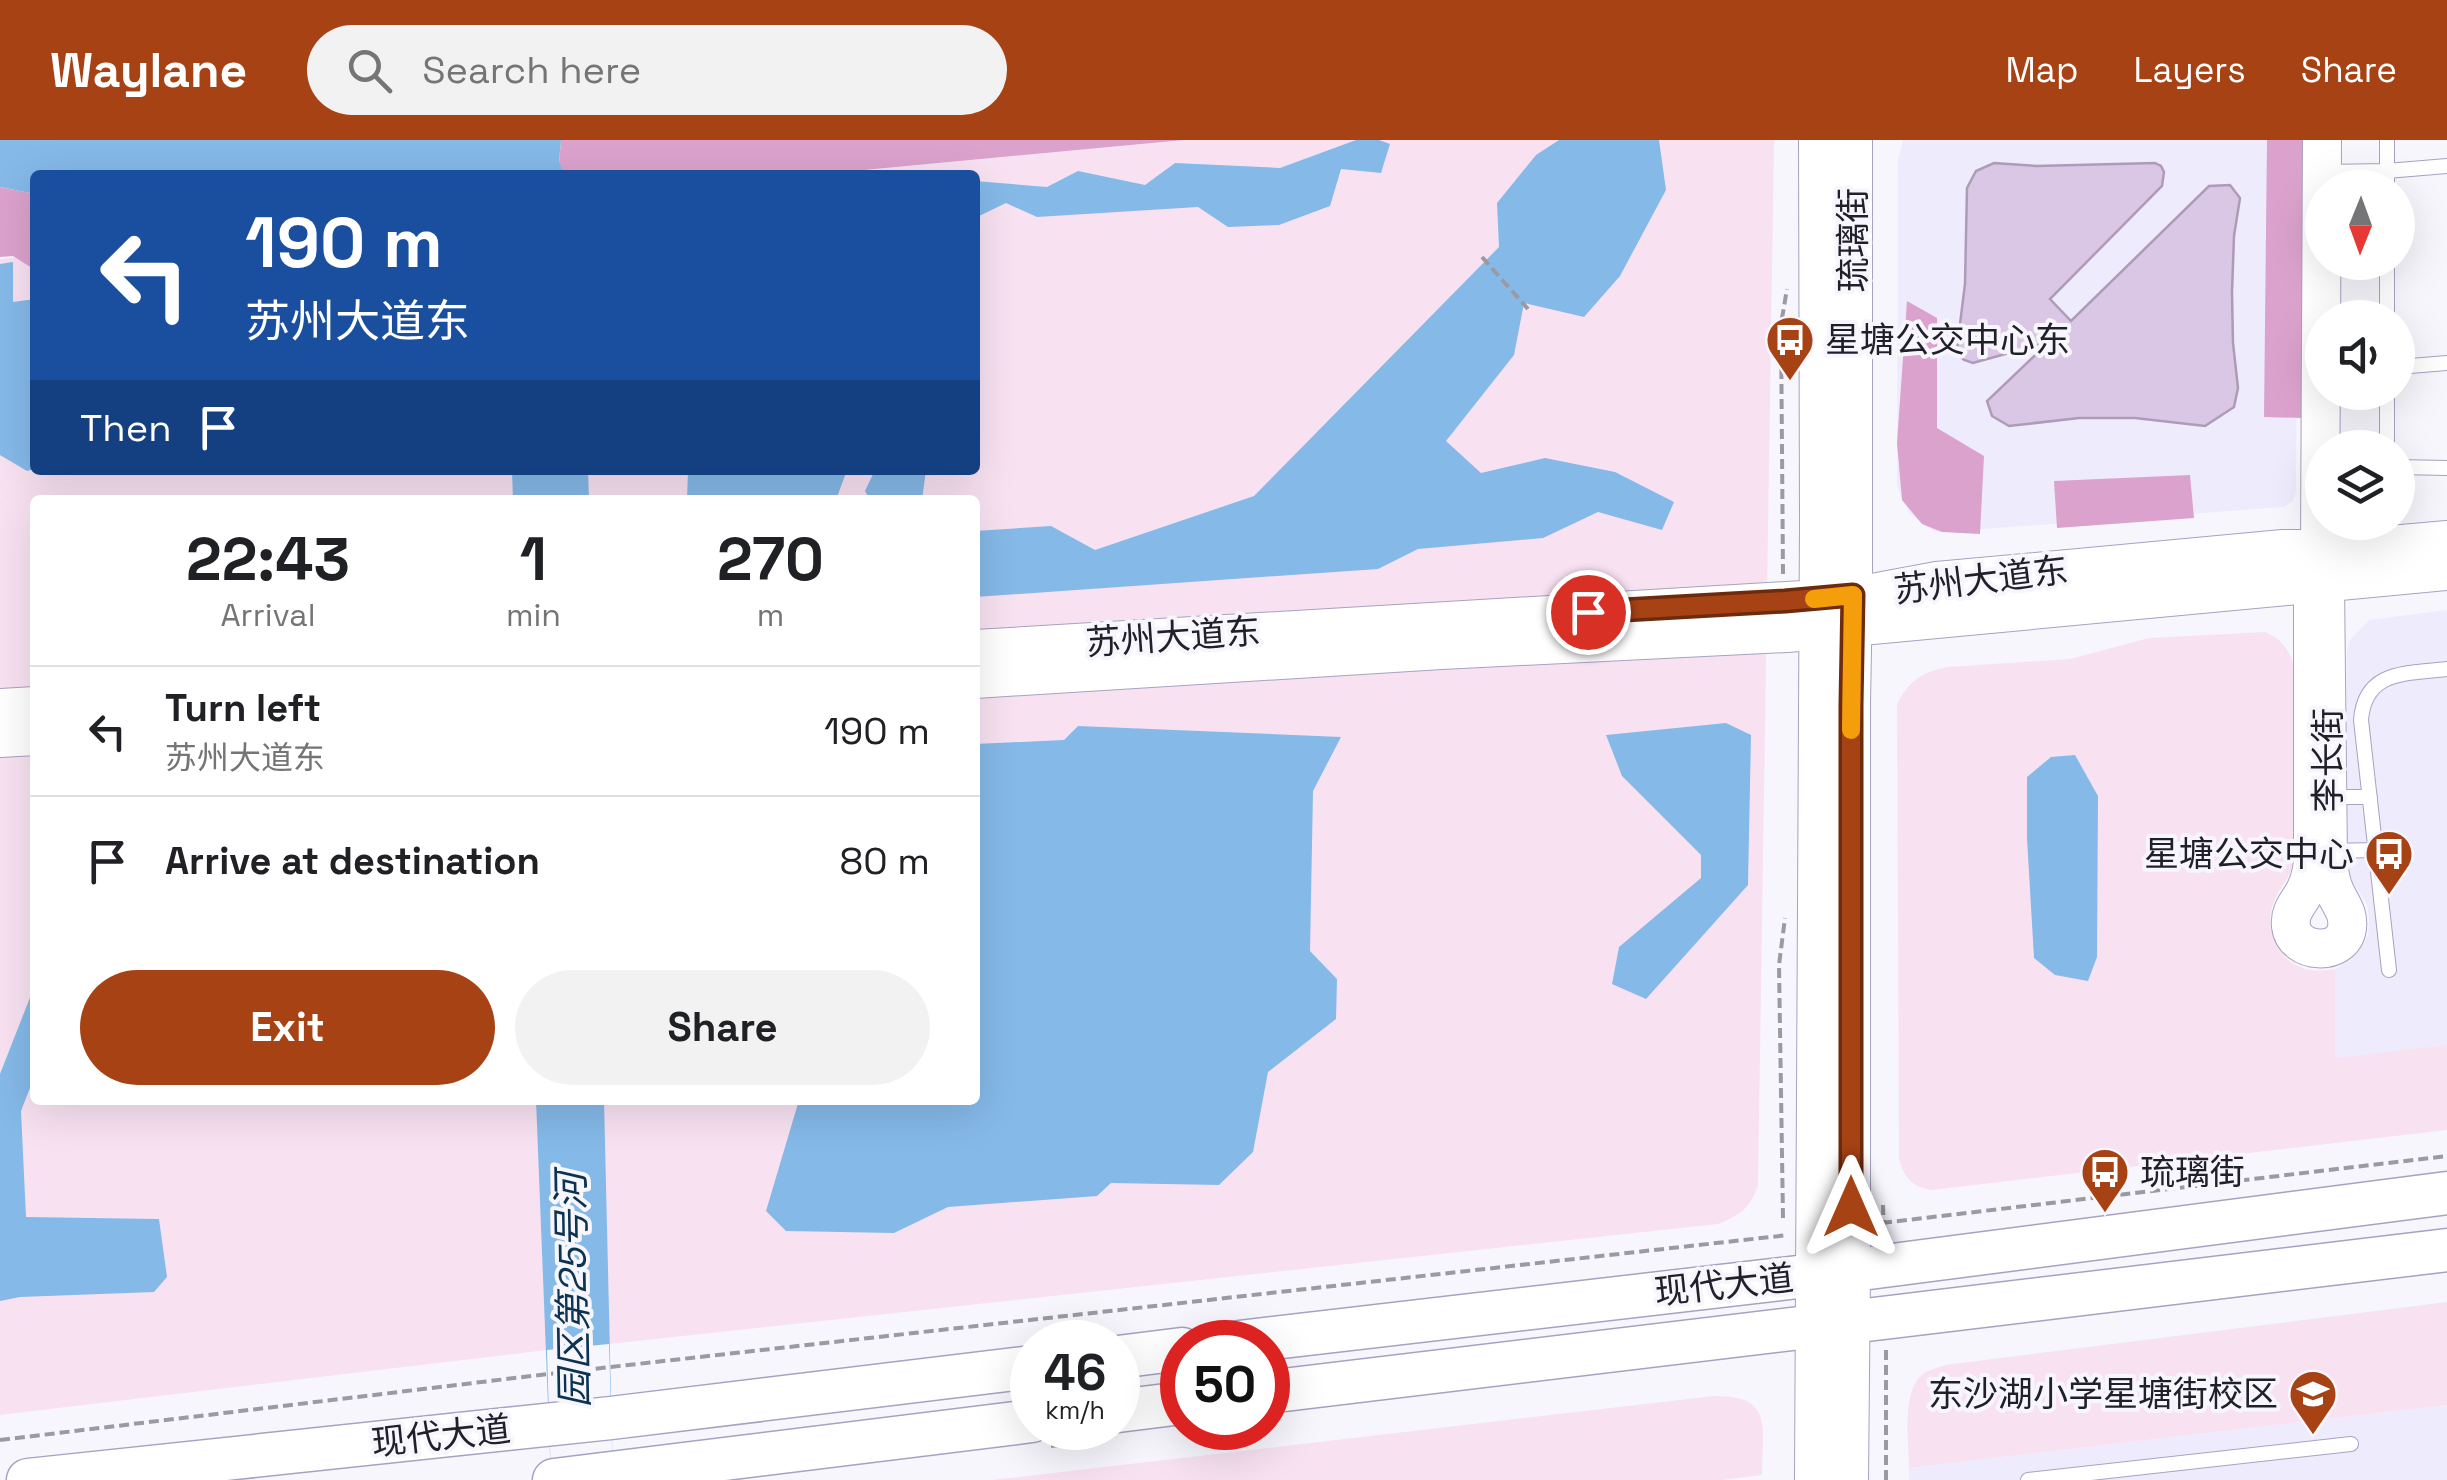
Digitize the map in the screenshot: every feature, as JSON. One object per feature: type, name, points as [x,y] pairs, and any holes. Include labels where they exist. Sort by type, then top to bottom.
[{"type":"main road","name":"琉璃街","points":[[1818,140],[1836,612]]},
{"type":"main road","name":"琉璃街","points":[[1814,1480],[1832,1324],[1836,612],[1853,140]]},
{"type":"main road","name":"李长街","points":[[2321,300],[2322,156]]},
{"type":"main road","name":"李长街","points":[[2319,572],[2329,874],[2348,924],[2346,935],[2328,949],[2301,943],[2290,922],[2311,877],[2313,861],[2321,410]]},
{"type":"main road","name":"苏州大道东","points":[[2319,572],[2346,549],[2447,540]]},
{"type":"main road","name":"苏州大道东","points":[[980,678],[1836,612],[1936,581],[2282,549],[2319,572],[2447,571]]},
{"type":"main road","name":"苏州大道东","points":[[980,649],[1836,612]]},
{"type":"main road","points":[[0,708],[30,706]]},
{"type":"main road","points":[[0,738],[30,736]]},
{"type":"main road","name":"现代大道","points":[[1290,1336],[1833,1272],[2447,1193]]},
{"type":"main road","name":"现代大道","points":[[1290,1389],[2447,1250]]},
{"type":"main road","name":"琉璃街","points":[[1832,1324],[1849,1480]]},
{"type":"main road","name":"现代大道","points":[[28,1480],[550,1425],[1010,1371]]},
{"type":"main road","name":"现代大道","points":[[554,1480],[1010,1425]]},
{"type":"lane","points":[[2388,140],[2388,170]]},
{"type":"lane","points":[[2322,156],[2384,170]]},
{"type":"lane","points":[[2400,170],[2447,166]]},
{"type":"lane","points":[[2415,365],[2447,362]]},
{"type":"lane","points":[[2415,467],[2447,468]]},
{"type":"lane","points":[[2389,970],[2362,706],[2378,683],[2390,676],[2447,669]]},
{"type":"lane","points":[[2328,797],[2370,797]]},
{"type":"lane","points":[[2328,851],[2376,850]]},
{"type":"lane","points":[[2028,1480],[2352,1444]]},
{"type":"path","points":[[1482,257],[1528,310]]},
{"type":"path","points":[[0,1440],[2447,1156]]},
{"type":"shaded area","points":[[561,140],[1184,140],[864,170],[563,170],[559,163]]},
{"type":"shaded area","points":[[1184,140],[1774,140],[1758,1186],[1751,1200],[1738,1214],[1718,1224],[609,1344],[608,1270],[543,1278],[547,1350],[0,1415],[0,259],[30,256],[30,475],[980,475],[980,170],[865,170]]},
{"type":"shaded area","points":[[1903,140],[2298,140],[2293,501],[2284,507],[1942,532],[1933,531],[1909,513],[1897,486],[1898,160]]},
{"type":"shaded area","points":[[2267,140],[2302,140],[2302,418],[2264,417]]},
{"type":"shaded area","points":[[0,187],[30,193],[30,267],[13,256],[0,257]]},
{"type":"shaded area","points":[[1907,301],[1937,318],[1937,428],[1984,456],[1980,534],[1942,532],[1922,524],[1902,500],[1897,443]]},
{"type":"shaded area","points":[[2190,475],[2194,518],[2057,528],[2054,481]]},
{"type":"shaded area","points":[[2447,610],[2447,1045],[2335,1059],[2335,969],[2360,950],[2368,935],[2369,919],[2367,904],[2345,861],[2347,652],[2350,640],[2369,620]]},
{"type":"shaded area","points":[[2265,632],[2283,644],[2293,664],[2293,858],[2271,912],[2274,941],[2294,964],[2315,970],[2335,969],[2335,1058],[2447,1045],[2447,1130],[1932,1190],[1914,1184],[1903,1171],[1899,1158],[1897,704],[1902,695],[1917,678],[1947,667],[2070,659],[2149,638]]},
{"type":"shaded area","points":[[2447,1302],[2447,1405],[1909,1468],[1912,1392],[1923,1374],[1945,1365]]},
{"type":"shaded area","points":[[1714,1396],[1747,1401],[1756,1408],[1763,1430],[1762,1475],[1723,1480],[992,1480],[1250,1450],[1290,1450],[1290,1445]]},
{"type":"shaded area","name":"东沙湖小学星塘街校区","points":[[2447,1405],[2447,1480],[1909,1480],[1909,1468]]},
{"type":"water","points":[[0,140],[561,140],[559,162],[563,170],[30,170],[30,193],[0,187]]},
{"type":"water","points":[[1356,140],[1390,144],[1381,173],[1341,169],[1330,206],[1279,225],[1228,227],[1198,207],[1037,217],[1006,203],[980,216],[980,181],[1047,187],[1078,171],[1145,185],[1175,163],[1280,168]]},
{"type":"water","points":[[1559,140],[1659,140],[1666,190],[1620,276],[1584,317],[1524,303],[1514,355],[1446,441],[1481,473],[1545,458],[1615,472],[1674,502],[1662,530],[1598,512],[1543,538],[1418,549],[1378,569],[980,597],[980,531],[1051,526],[1095,550],[1254,496],[1499,247],[1497,203],[1536,155]]},
{"type":"water","points":[[13,262],[13,302],[30,300],[27,471],[0,455],[0,264]]},
{"type":"water","points":[[512,475],[588,475],[589,495],[513,495]]},
{"type":"water","points":[[688,475],[845,475],[838,495],[687,495]]},
{"type":"water","points":[[873,475],[925,475],[923,495],[867,495],[865,491]]},
{"type":"water","points":[[1726,723],[1751,735],[1748,885],[1646,999],[1612,984],[1619,947],[1701,878],[1701,855],[1622,776],[1606,735]]},
{"type":"water","points":[[1078,726],[1341,737],[1313,791],[1310,951],[1337,979],[1336,1019],[1268,1072],[1253,1152],[1219,1185],[1111,1183],[1097,1196],[948,1207],[894,1233],[786,1231],[766,1211],[798,1105],[980,1105],[980,744],[1064,740]]},
{"type":"water","points":[[2075,755],[2098,796],[2097,957],[2088,981],[2055,975],[2034,958],[2027,838],[2027,777],[2051,757]]},
{"type":"water","points":[[30,998],[30,1088],[21,1111],[26,1217],[159,1219],[167,1277],[154,1292],[0,1301],[0,1074]]},
{"type":"water","name":"园区第25号河","points":[[536,1105],[604,1105],[613,1480],[551,1480]]},
{"type":"pier","points":[[609,1344],[613,1480],[551,1480],[547,1350]]},
{"type":"building","points":[[1994,163],[2155,163],[2164,172],[2162,186],[2050,299],[2071,321],[2209,186],[2230,185],[2240,198],[2232,292],[2238,388],[2234,407],[2205,426],[2135,418],[2079,418],[2009,426],[1992,416],[1987,401],[2049,342],[1973,363],[1959,355],[1967,188],[1976,171]]},
{"type":"slow traffic","points":[[1814,599],[1853,595],[1851,730]]},
{"type":"place","name":"星塘公交中心东","points":[[1790,382]]},
{"type":"place","name":"星塘公交中心","points":[[2389,896]]},
{"type":"place","name":"琉璃街","points":[[2105,1214]]},
{"type":"place","name":"东沙湖小学星塘街校区","points":[[2313,1436]]},
{"type":"route","points":[[1588,612],[1853,595],[1851,1207]]}]
